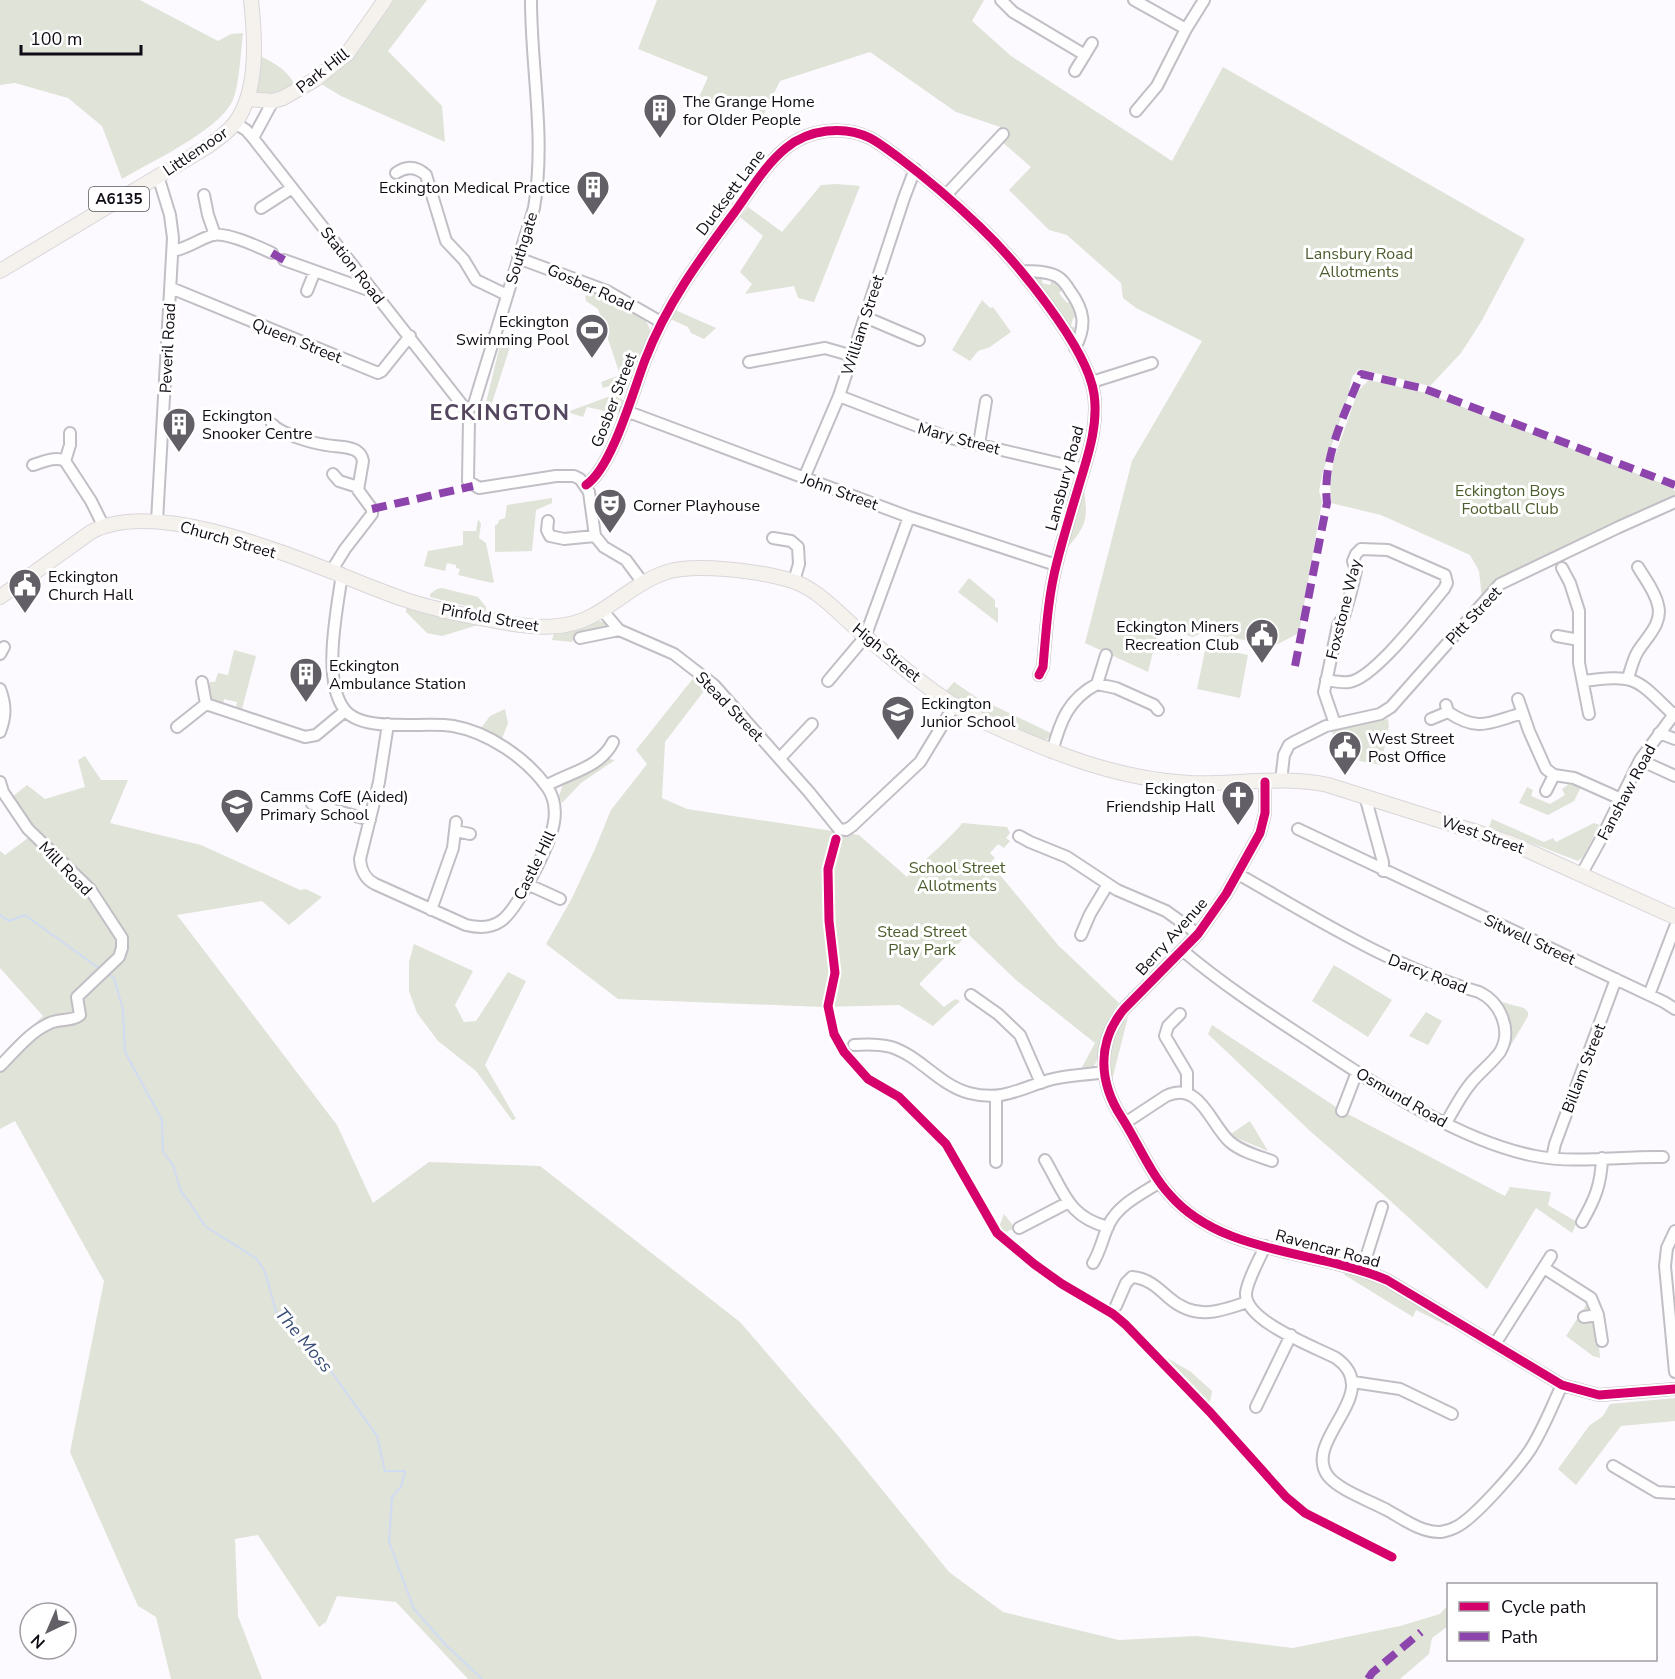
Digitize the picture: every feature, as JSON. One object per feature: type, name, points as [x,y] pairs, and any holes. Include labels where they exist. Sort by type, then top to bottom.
[{"type":"main road","name":"A6135","points":[[235,123],[248,99],[252,80],[255,39],[251,0]]},
{"type":"main road","name":"Park Hill","points":[[248,99],[273,100],[290,95],[316,79],[347,54],[385,0]]},
{"type":"main road","name":"Littlemoor","points":[[0,271],[207,147],[235,123]]},
{"type":"main road","name":"Church Street","points":[[0,597],[91,532],[103,525],[121,521],[157,521],[211,531],[337,572]]},
{"type":"main road","name":"High Street","points":[[643,583],[667,572],[692,569],[772,576],[794,581],[816,593],[866,637],[954,706],[1052,752],[1100,768],[1144,778],[1188,783],[1281,781]]},
{"type":"main road","name":"Pinfold Street","points":[[337,572],[407,601],[511,624],[557,627],[580,621],[602,610],[643,583]]},
{"type":"main road","name":"West Street","points":[[1281,781],[1314,782],[1499,838],[1675,917]]},
{"type":"street","points":[[1001,0],[1012,12],[1085,55]]},
{"type":"street","points":[[1134,0],[1186,29]]},
{"type":"street","points":[[1136,111],[1157,86],[1186,29],[1204,0]]},
{"type":"street","name":"Southgate","points":[[529,2],[539,114],[534,208],[474,404],[467,411],[469,419],[467,473],[468,481],[472,486],[479,488],[564,476],[574,476],[586,485]]},
{"type":"street","points":[[1075,71],[1092,43]]},
{"type":"street","points":[[253,138],[273,100]]},
{"type":"street","name":"Station Road","points":[[235,123],[253,138],[467,411]]},
{"type":"street","name":"Ducksett Lane","points":[[661,322],[704,252],[771,162],[792,143],[830,131],[851,132],[870,138],[915,169],[946,195]]},
{"type":"street","points":[[946,195],[1003,134]]},
{"type":"street","points":[[396,173],[411,167],[421,170],[426,175],[446,242],[464,260],[476,280],[507,296]]},
{"type":"street","name":"William Street","points":[[804,478],[839,396],[903,198],[915,169]]},
{"type":"street","name":"Peveril Road","points":[[157,521],[172,251],[172,225],[158,176]]},
{"type":"street","points":[[261,208],[292,188]]},
{"type":"street","points":[[204,195],[215,235]]},
{"type":"street","name":"Lansbury Road","points":[[946,195],[1021,271],[1075,348],[1092,382],[1095,416],[1083,469],[1056,565],[1049,599],[1043,667],[1040,675]]},
{"type":"street","points":[[172,251],[215,235],[269,247]]},
{"type":"street","name":"Gosber Road","points":[[518,258],[565,273],[607,291],[661,322]]},
{"type":"street","points":[[284,260],[374,292]]},
{"type":"street","points":[[307,291],[315,271]]},
{"type":"street","points":[[1021,271],[1055,275],[1061,278],[1072,293],[1083,314],[1079,340],[1075,348]]},
{"type":"street","name":"Queen Street","points":[[171,288],[378,373],[410,336]]},
{"type":"street","points":[[865,317],[919,340]]},
{"type":"street","name":"Gosber Street","points":[[586,485],[596,476],[605,461],[661,322]]},
{"type":"street","points":[[749,362],[821,348],[853,356]]},
{"type":"street","points":[[1092,382],[1152,363]]},
{"type":"street","name":"Mary Street","points":[[839,396],[928,431],[1083,469]]},
{"type":"street","points":[[979,444],[986,401]]},
{"type":"street","name":"John Street","points":[[626,411],[909,517],[1056,565]]},
{"type":"street","points":[[206,704],[305,737],[316,735],[345,711],[336,692],[333,670],[337,572],[345,549],[372,514],[372,509],[360,495],[358,487],[363,461],[358,452],[315,443],[278,430],[272,424]]},
{"type":"street","points":[[65,461],[70,445],[70,433]]},
{"type":"street","points":[[33,465],[59,458],[65,461],[92,501],[103,525]]},
{"type":"street","points":[[333,474],[343,483],[358,487]]},
{"type":"street","points":[[586,485],[591,498],[595,536],[604,547],[626,560],[643,583]]},
{"type":"street","name":"Pitt Street","points":[[1281,781],[1284,755],[1289,745],[1314,731],[1380,714],[1391,708],[1500,584],[1675,502]]},
{"type":"street","points":[[828,681],[866,637],[909,517]]},
{"type":"street","points":[[548,521],[547,530],[550,536],[570,539],[595,536]]},
{"type":"street","points":[[773,538],[791,541],[798,547],[800,564],[794,581]]},
{"type":"street","name":"Foxstone Way","points":[[1326,680],[1350,682],[1370,672],[1398,645],[1444,590],[1447,583],[1445,575],[1388,550],[1361,549],[1356,554],[1353,561],[1356,571],[1344,616],[1338,625],[1326,680],[1324,692],[1335,724]]},
{"type":"street","points":[[1628,678],[1634,659],[1659,616],[1654,595],[1638,567]]},
{"type":"street","points":[[1562,568],[1574,581],[1579,611],[1580,663],[1589,714]]},
{"type":"street","name":"Stead Street","points":[[602,610],[619,630],[664,648],[714,684],[839,829],[846,830],[852,826],[911,773],[954,706]]},
{"type":"street","points":[[580,638],[619,630]]},
{"type":"street","points":[[1557,636],[1579,640]]},
{"type":"street","points":[[1052,752],[1065,712],[1080,695],[1097,684],[1106,655]]},
{"type":"street","points":[[1583,681],[1628,678],[1641,684],[1674,714]]},
{"type":"street","points":[[177,727],[195,721],[206,704],[202,682]]},
{"type":"street","points":[[1097,684],[1116,688],[1154,705],[1158,710]]},
{"type":"street","points":[[0,689],[6,704],[0,732]]},
{"type":"street","points":[[1518,699],[1544,766],[1554,775],[1574,778],[1621,799]]},
{"type":"street","points":[[1431,719],[1447,709],[1463,722],[1475,726],[1523,713]]},
{"type":"street","name":"Castle Hill","points":[[345,711],[365,722],[444,724],[476,732],[504,747],[546,786],[554,804],[555,821],[527,884],[503,920],[489,926],[466,925],[375,884],[365,877],[360,859],[380,782],[388,724]]},
{"type":"street","name":"Fanshaw Road","points":[[1581,875],[1640,760],[1674,714]]},
{"type":"street","points":[[780,758],[812,724]]},
{"type":"street","points":[[1659,733],[1675,739]]},
{"type":"street","points":[[546,786],[594,764],[613,750]]},
{"type":"street","points":[[1640,760],[1675,776]]},
{"type":"street","points":[[1546,791],[1554,775]]},
{"type":"street","name":"Mill Road","points":[[0,782],[3,792],[28,830],[90,889],[122,938],[119,957],[77,997],[80,1015],[77,1018],[50,1022],[33,1034],[0,1066]]},
{"type":"street","name":"Berry Avenue","points":[[1103,1071],[1107,1038],[1116,1019],[1198,934],[1238,874],[1260,833],[1265,813],[1265,782]]},
{"type":"street","points":[[1365,796],[1383,862],[1383,871]]},
{"type":"street","points":[[312,804],[370,820]]},
{"type":"street","points":[[431,910],[453,848],[456,827],[470,834]]},
{"type":"street","name":"Sitwell Street","points":[[1298,829],[1675,1009]]},
{"type":"street","points":[[1019,836],[1067,857],[1108,884],[1166,911],[1198,934]]},
{"type":"street","name":"Darcy Road","points":[[1238,874],[1375,952],[1417,971],[1479,992],[1492,1000],[1502,1015],[1504,1023],[1503,1045],[1494,1059],[1464,1092],[1446,1123]]},
{"type":"street","points":[[527,884],[560,899]]},
{"type":"street","points":[[1080,929],[1108,884]]},
{"type":"street","points":[[1649,995],[1675,927]]},
{"type":"street","name":"Osmund Road","points":[[1182,950],[1220,981],[1357,1071],[1446,1123],[1502,1148],[1552,1158],[1602,1158],[1657,1153]]},
{"type":"street","name":"Billam Street","points":[[1552,1158],[1555,1143],[1616,979]]},
{"type":"street","points":[[970,995],[998,1014],[1020,1035],[1041,1083]]},
{"type":"street","points":[[1180,1014],[1168,1026],[1165,1036],[1187,1073],[1186,1093]]},
{"type":"street","points":[[854,1045],[875,1045],[898,1050],[958,1089],[982,1096],[996,1097],[1054,1079],[1103,1071]]},
{"type":"street","name":"Ravencar Road","points":[[1103,1071],[1108,1092],[1160,1182],[1179,1204],[1205,1223],[1232,1237],[1362,1270],[1402,1288],[1562,1385],[1599,1395],[1675,1389]]},
{"type":"street","points":[[1347,1106],[1357,1071]]},
{"type":"street","points":[[1125,1123],[1166,1096],[1173,1093],[1186,1093],[1199,1100],[1229,1141],[1247,1152],[1272,1162]]},
{"type":"street","points":[[996,1097],[996,1162]]},
{"type":"street","points":[[1582,1222],[1597,1193],[1601,1180],[1602,1158]]},
{"type":"street","points":[[1049,1162],[1073,1208],[1085,1219],[1108,1227]]},
{"type":"street","points":[[1093,1263],[1101,1249],[1108,1227],[1118,1211],[1160,1182]]},
{"type":"street","points":[[1019,1228],[1069,1202]]},
{"type":"street","points":[[1362,1270],[1382,1207]]},
{"type":"street","points":[[1675,1231],[1665,1255],[1672,1311],[1675,1372]]},
{"type":"street","points":[[1265,1246],[1247,1287],[1247,1302],[1261,1320],[1344,1363],[1353,1382],[1351,1394],[1323,1453],[1323,1466],[1326,1472],[1335,1483],[1411,1523],[1438,1532],[1448,1531],[1463,1523],[1514,1470],[1530,1449],[1562,1385]]},
{"type":"street","points":[[1495,1344],[1551,1256]]},
{"type":"street","points":[[1544,1268],[1585,1293],[1594,1303],[1602,1341]]},
{"type":"street","points":[[1116,1306],[1126,1283],[1132,1277],[1147,1281],[1171,1299],[1198,1312],[1220,1311],[1247,1302]]},
{"type":"street","points":[[1584,1317],[1598,1315]]},
{"type":"street","points":[[1256,1408],[1291,1335]]},
{"type":"street","points":[[1353,1382],[1400,1389],[1452,1414]]},
{"type":"street","points":[[1613,1466],[1627,1468],[1657,1492],[1675,1493]]},
{"type":"green space","points":[[0,0],[140,0],[218,41],[231,34],[243,33],[238,79],[232,102],[224,113],[198,135],[122,179],[102,126],[68,98],[15,83],[0,85]]},
{"type":"green space","points":[[394,0],[427,0],[388,51],[442,106],[445,142],[341,96],[321,84],[351,59]]},
{"type":"green space","name":"Lansbury Road Allotments","points":[[657,0],[984,0],[972,21],[1011,56],[1172,161],[1223,67],[1525,239],[1481,322],[1461,353],[1430,386],[1359,369],[1352,377],[1348,397],[1323,471],[1319,491],[1322,501],[1299,633],[1276,645],[1201,633],[1193,637],[1159,627],[1148,672],[1085,643],[1132,461],[1202,341],[1136,308],[1123,298],[1121,283],[1067,235],[1049,230],[1009,190],[1031,167],[1001,141],[1000,127],[956,112],[870,52],[780,81],[763,116],[737,101],[696,104],[708,77],[638,49]]},
{"type":"green space","points":[[258,55],[280,68],[296,87],[278,94],[256,94]]},
{"type":"green space","points":[[821,185],[860,186],[814,302],[798,298],[794,286],[745,294],[752,284],[740,272],[763,236],[740,217],[748,207],[782,232]]},
{"type":"green space","points":[[1033,276],[1043,276],[1042,283],[1050,285],[1052,279],[1058,280],[1064,289],[1059,293],[1067,303],[1073,300],[1079,317],[1073,318],[1071,326],[1077,328],[1075,334]]},
{"type":"green space","points":[[594,292],[636,312],[648,324],[650,331],[629,380],[603,388],[601,382],[620,375],[598,309],[586,301],[585,296]]},
{"type":"green space","points":[[982,300],[990,308],[993,307],[1011,332],[990,347],[978,351],[970,361],[952,350]]},
{"type":"green space","points":[[673,309],[716,328],[704,339],[691,333],[688,327],[668,318]]},
{"type":"green space","points":[[500,345],[510,347],[489,412],[484,411]]},
{"type":"green space","name":"Eckington Boys Football Club","points":[[1369,380],[1426,393],[1669,486],[1675,491],[1675,495],[1482,598],[1479,571],[1470,555],[1381,515],[1331,503],[1330,483],[1334,459],[1358,391]]},
{"type":"green space","points":[[616,394],[623,401],[618,414],[587,407],[583,417],[567,412]]},
{"type":"green space","points":[[1083,485],[1086,514],[1082,528],[1065,550]]},
{"type":"green space","points":[[552,498],[552,503],[536,510],[532,551],[495,552],[495,525],[499,520],[505,518],[507,505]]},
{"type":"green space","points":[[478,519],[481,524],[479,538],[486,543],[494,582],[458,575],[460,569],[456,568],[456,565],[447,563],[445,571],[424,566],[428,551],[463,545],[463,531],[476,531]]},
{"type":"green space","points":[[969,578],[995,600],[995,607],[998,608],[998,623],[958,592]]},
{"type":"green space","points":[[442,588],[478,597],[486,607],[486,611],[430,597],[430,594]]},
{"type":"green space","points":[[406,607],[478,625],[442,636],[427,633],[406,612]]},
{"type":"green space","points":[[594,621],[605,622],[607,627],[575,634],[572,642],[552,640],[554,633]]},
{"type":"green space","points":[[1206,646],[1248,655],[1240,698],[1197,689]]},
{"type":"green space","points":[[234,650],[256,656],[242,709],[236,707],[237,702],[224,699],[223,705],[213,701],[208,691],[210,682],[215,682],[218,673],[228,675]]},
{"type":"green space","points":[[695,676],[707,687],[665,742],[662,798],[687,809],[859,835],[907,877],[962,823],[1007,827],[1010,833],[1006,838],[1010,841],[1004,848],[998,844],[990,853],[995,858],[990,863],[1058,945],[1119,1003],[1105,1028],[1093,1068],[1080,1071],[1095,1043],[1016,980],[968,934],[919,984],[944,1007],[955,999],[960,1001],[933,1026],[899,1005],[823,1007],[618,999],[546,944],[572,898],[611,810],[647,764],[636,750]]},
{"type":"green space","points":[[954,682],[976,697],[1053,734],[1046,740],[1037,737],[1036,739],[969,707],[946,691]]},
{"type":"green space","points":[[505,709],[508,723],[502,739],[481,728],[490,716]]},
{"type":"green space","points":[[1388,719],[1389,726],[1381,765],[1359,761],[1362,743],[1337,748],[1332,731]]},
{"type":"green space","points":[[85,756],[101,780],[128,780],[110,823],[201,845],[300,890],[306,889],[322,897],[289,925],[262,901],[177,915],[337,1125],[373,1203],[429,1162],[540,1166],[740,1322],[840,1438],[949,1572],[1003,1612],[1119,1640],[1196,1636],[1293,1648],[1400,1626],[1440,1614],[1447,1606],[1447,1627],[1432,1638],[1429,1654],[1400,1679],[468,1679],[396,1602],[337,1596],[326,1622],[319,1627],[258,1535],[235,1539],[238,1616],[262,1679],[171,1679],[156,1617],[138,1606],[70,1452],[104,1281],[15,1121],[0,1129],[0,1058],[43,1016],[0,968],[0,851],[5,855],[28,838],[12,797],[27,785],[45,799],[85,787],[78,760]]},
{"type":"green space","points":[[609,759],[615,760],[581,783],[562,803],[559,796],[564,781],[588,773]]},
{"type":"green space","points":[[1569,784],[1581,787],[1574,801],[1548,815],[1519,803],[1527,787],[1533,790],[1531,796],[1550,804],[1565,795],[1562,789]]},
{"type":"green space","points":[[1492,819],[1544,842],[1553,838],[1556,842],[1594,823],[1600,825],[1583,857],[1578,861],[1489,827]]},
{"type":"green space","points":[[414,944],[473,971],[455,1005],[464,1022],[476,1021],[508,972],[526,981],[485,1065],[516,1119],[512,1120],[476,1071],[438,1041],[417,1013],[409,991],[409,962]]},
{"type":"green space","points":[[1334,965],[1392,1000],[1368,1037],[1312,1001]]},
{"type":"green space","points":[[1498,1001],[1524,1008],[1528,1012],[1528,1016],[1511,1045],[1506,1048]]},
{"type":"green space","points":[[1426,1012],[1442,1021],[1428,1045],[1409,1036]]},
{"type":"green space","points":[[1128,1017],[1111,1084],[1108,1066],[1110,1048],[1116,1031]]},
{"type":"green space","points":[[1212,1025],[1342,1111],[1505,1196],[1510,1187],[1551,1192],[1548,1205],[1577,1222],[1572,1233],[1536,1208],[1487,1289],[1310,1131],[1208,1034]]},
{"type":"green space","points":[[1250,1121],[1268,1151],[1229,1135]]},
{"type":"green space","points":[[991,1214],[999,1227],[1004,1214],[1015,1228],[1004,1233],[1045,1269],[1114,1311],[1155,1351],[1191,1372],[1212,1391],[1208,1414],[1119,1323],[1045,1276],[993,1237],[986,1220]]},
{"type":"green space","points":[[1343,1274],[1385,1284],[1449,1323],[1448,1326],[1416,1310],[1413,1317]]},
{"type":"green space","points":[[1588,1302],[1591,1309],[1589,1320],[1597,1326],[1600,1358],[1593,1356],[1566,1336]]},
{"type":"green space","points":[[1675,1398],[1675,1421],[1621,1426],[1576,1485],[1558,1469],[1589,1426],[1603,1416],[1610,1404]]},
{"type":"waterway","name":"The Moss","points":[[0,915],[9,921],[25,915],[100,969]]},
{"type":"waterway","name":"The Moss","points":[[107,973],[114,978],[123,1010],[125,1052],[162,1120],[163,1152],[173,1165],[181,1192],[205,1226],[257,1259],[265,1272],[276,1311],[292,1331],[319,1354],[377,1436],[385,1471],[405,1471],[401,1487],[392,1497],[389,1542],[414,1609],[446,1645],[482,1679]]},
{"type":"marked path","points":[[272,253],[284,260]]},
{"type":"marked path","points":[[1295,666],[1327,503],[1326,487],[1331,454],[1341,421],[1361,374],[1425,389],[1675,485]]},
{"type":"marked path","points":[[372,509],[473,486]]},
{"type":"marked path","points":[[1368,1679],[1372,1673],[1421,1632]]},
{"type":"cycle path","points":[[586,485],[596,476],[613,446],[653,340],[673,302],[765,170],[786,148],[816,133],[849,131],[870,138],[929,181],[1011,259],[1064,328],[1088,374],[1094,394],[1095,419],[1088,456],[1054,575],[1043,667],[1039,675]]},
{"type":"cycle path","points":[[1265,782],[1265,813],[1260,833],[1226,894],[1198,934],[1124,1009],[1115,1022],[1105,1049],[1105,1077],[1114,1105],[1156,1177],[1170,1195],[1191,1215],[1216,1229],[1272,1249],[1331,1262],[1387,1280],[1562,1385],[1599,1395],[1675,1389]]},
{"type":"cycle path","points":[[836,839],[828,869],[829,921],[835,973],[828,1006],[834,1034],[844,1052],[868,1079],[899,1097],[946,1144],[997,1233],[1062,1284],[1113,1314],[1126,1325],[1209,1411],[1286,1497],[1305,1513],[1392,1557]]},
{"type":"place","name":"The Grange Home for Older People","points":[[660,139]]},
{"type":"place","name":"Eckington Medical Practice","points":[[593,216]]},
{"type":"place","name":"Eckington Swimming Pool","points":[[592,359]]},
{"type":"place","name":"Eckington Snooker Centre","points":[[179,453]]},
{"type":"place","name":"Corner Playhouse","points":[[610,534]]},
{"type":"place","name":"Eckington Church Hall","points":[[25,614]]},
{"type":"place","name":"Eckington Miners Recreation Club","points":[[1262,664]]},
{"type":"place","name":"Eckington Ambulance Station","points":[[306,703]]},
{"type":"place","name":"Eckington Junior School","points":[[898,741]]},
{"type":"place","name":"West Street Post Office","points":[[1345,776]]},
{"type":"place","name":"Eckington Friendship Hall","points":[[1238,826]]},
{"type":"place","name":"Camms CofE (Aided) Primary School","points":[[237,834]]},
{"type":"district","name":"ECKINGTON","points":[[500,412]]},
{"type":"park label","name":"School Street Allotments","points":[[957,876]]},
{"type":"park label","name":"Stead Street Play Park","points":[[922,940]]}]
